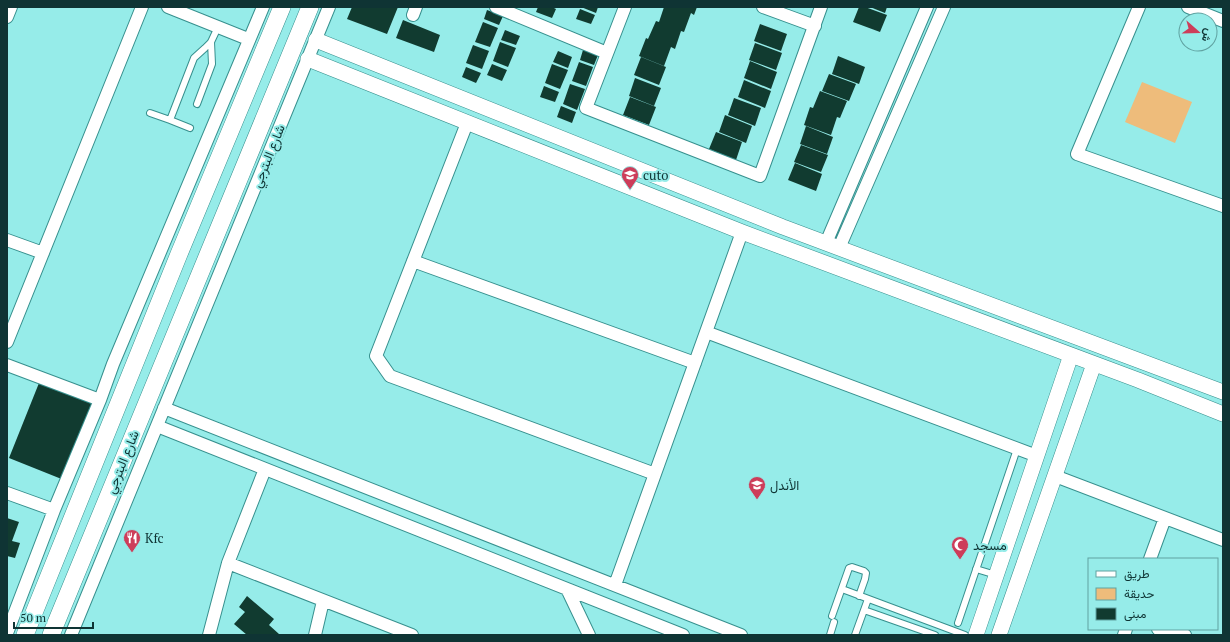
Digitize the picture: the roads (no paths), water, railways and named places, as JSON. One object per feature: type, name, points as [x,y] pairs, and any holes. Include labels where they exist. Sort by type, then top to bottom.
[{"type":"main road","name":"شارع البترجي","points":[[25,635],[131,372],[282,7]]},
{"type":"main road","name":"شارع البترجي","points":[[51,635],[310,7]]},
{"type":"main road","points":[[220,156],[244,166]]},
{"type":"street","points":[[7,18],[11,7]]},
{"type":"street","points":[[7,342],[142,7]]},
{"type":"street","points":[[168,7],[248,39]]},
{"type":"street","points":[[7,633],[11,612],[100,400],[113,364],[248,39],[263,7]]},
{"type":"street","name":"شارع البترجي","points":[[70,635],[207,306],[329,7]]},
{"type":"street","points":[[496,7],[607,53]]},
{"type":"street","points":[[625,7],[586,108],[760,176],[822,7]]},
{"type":"street","points":[[763,7],[815,26]]},
{"type":"street","points":[[832,266],[833,245],[852,181],[927,7]]},
{"type":"street","points":[[833,245],[944,7]]},
{"type":"street","points":[[1139,7],[1077,154],[1223,206]]},
{"type":"street","points":[[1188,7],[1223,21]]},
{"type":"street","points":[[316,40],[775,224],[1223,392]]},
{"type":"street","points":[[308,59],[742,232],[1071,355],[1223,414]]},
{"type":"street","points":[[230,84],[240,107]]},
{"type":"street","points":[[467,123],[376,356],[390,376],[655,474]]},
{"type":"street","points":[[615,585],[742,232]]},
{"type":"street","points":[[7,240],[43,253]]},
{"type":"street","points":[[413,261],[695,363]]},
{"type":"street","points":[[193,290],[207,306]]},
{"type":"street","points":[[706,332],[1037,456]]},
{"type":"street","points":[[976,635],[1071,355]]},
{"type":"street","points":[[113,364],[131,372]]},
{"type":"street","points":[[999,635],[1094,364]]},
{"type":"street","points":[[7,365],[100,400]]},
{"type":"street","points":[[164,408],[741,635]]},
{"type":"street","points":[[157,426],[683,635]]},
{"type":"street","points":[[209,635],[228,563],[265,469]]},
{"type":"street","points":[[1055,476],[1223,540]]},
{"type":"street","points":[[7,493],[54,510]]},
{"type":"street","points":[[1150,558],[1165,518]]},
{"type":"street","points":[[228,563],[412,635]]},
{"type":"street","points":[[567,589],[589,635]]},
{"type":"street","points":[[314,635],[323,601]]},
{"type":"street","points":[[1162,630],[1185,635]]},
{"type":"lane","points":[[170,120],[194,58],[211,42],[218,27]]},
{"type":"lane","points":[[197,104],[212,64],[211,42]]},
{"type":"lane","points":[[150,113],[190,128]]},
{"type":"lane","points":[[958,623],[1017,449]]},
{"type":"lane","points":[[830,635],[842,589],[849,568],[852,567],[866,573],[859,596]]},
{"type":"lane","points":[[976,569],[996,575]]},
{"type":"lane","points":[[842,589],[965,635]]},
{"type":"lane","points":[[856,635],[868,599]]},
{"type":"lane","points":[[864,610],[934,635]]},
{"type":"place","name":"cuto","points":[[630,190]]},
{"type":"place","name":"الأندل","points":[[757,500]]},
{"type":"place","name":"Kfc","points":[[132,553]]},
{"type":"place","name":"مسجد","points":[[960,560]]}]
